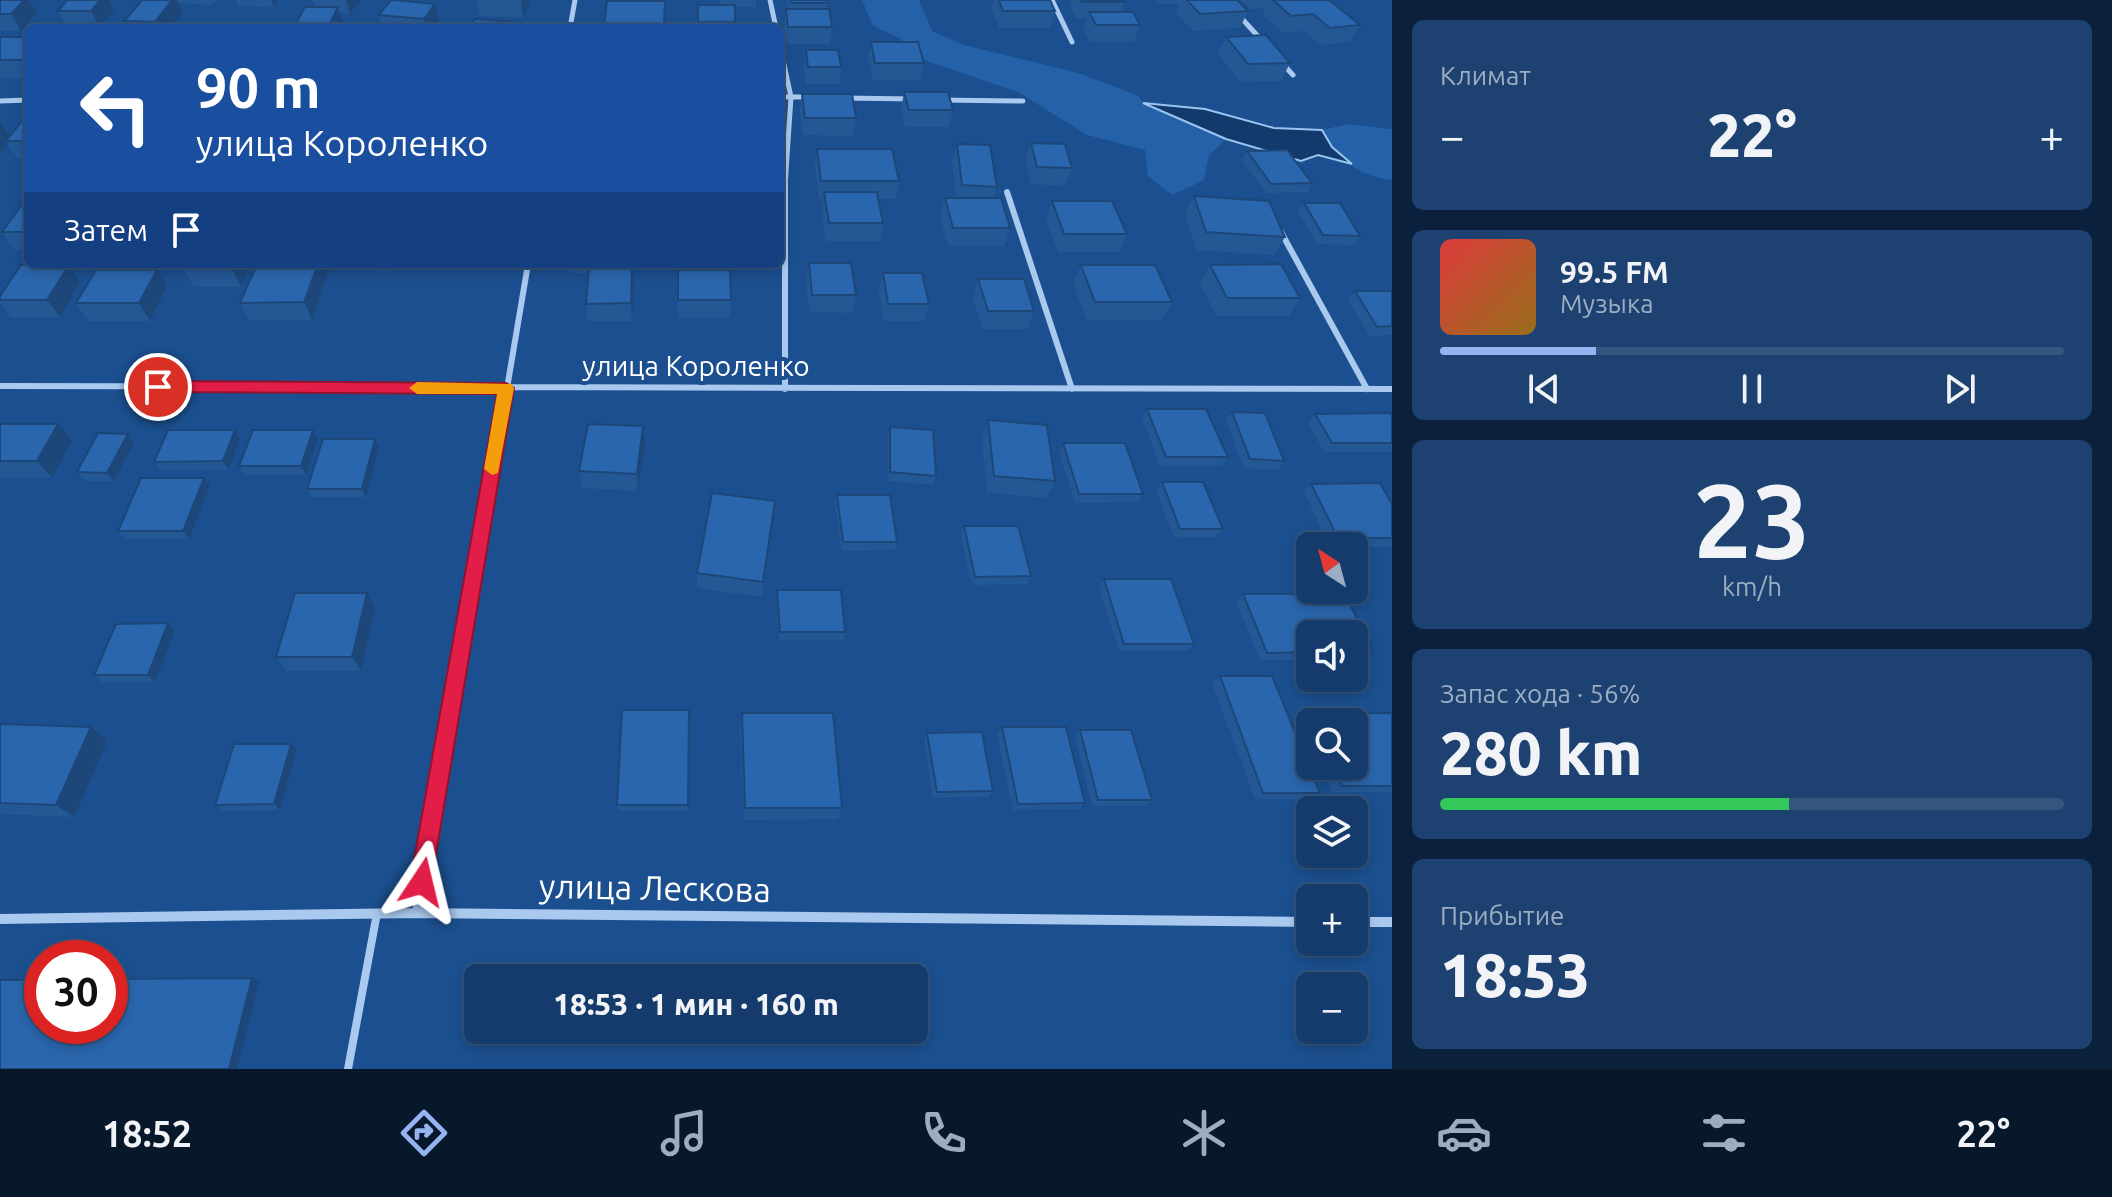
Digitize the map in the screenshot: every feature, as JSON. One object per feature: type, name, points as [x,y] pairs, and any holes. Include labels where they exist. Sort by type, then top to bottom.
[{"type":"street","points":[[571,24],[575,0]]},
{"type":"street","points":[[770,0],[775,24]]},
{"type":"street","points":[[1052,0],[1072,42]]},
{"type":"street","points":[[1225,0],[1293,75]]},
{"type":"street","points":[[784,65],[791,97],[784,200],[785,389]]},
{"type":"street","points":[[784,97],[822,97]]},
{"type":"street","points":[[837,98],[1023,101]]},
{"type":"street","points":[[0,101],[24,100]]},
{"type":"street","points":[[1007,192],[1072,389]]},
{"type":"street","points":[[1277,224],[1367,389]]},
{"type":"street","points":[[417,913],[527,268]]},
{"type":"street","name":"улица Короленко","points":[[0,386],[1392,389]]},
{"type":"street","name":"улица Лескова","points":[[0,919],[417,913],[1296,922]]},
{"type":"street","points":[[1368,922],[1392,922]]},
{"type":"lane","points":[[348,1069],[377,913]]},
{"type":"shaded area","points":[[862,0],[919,0],[932,31],[964,45],[1078,73],[1139,96],[1143,103],[1226,139],[1209,155],[1204,180],[1172,195],[1148,176],[1145,150],[1087,135],[1018,92],[929,62],[908,50],[901,39],[873,26]]},
{"type":"shaded area","points":[[1143,103],[1205,109],[1274,128],[1322,130],[1332,147],[1352,164],[1318,155],[1301,161],[1226,139]]},
{"type":"shaded area","points":[[1348,124],[1392,129],[1392,180],[1369,175],[1351,165],[1335,150],[1322,130]]},
{"type":"building","points":[[0,0],[24,0],[11,14],[0,14]]},
{"type":"building","points":[[67,0],[100,0],[91,11],[58,11]]},
{"type":"building","points":[[142,0],[172,0],[155,22],[124,21]]},
{"type":"building","points":[[391,0],[435,4],[424,19],[379,15]]},
{"type":"building","points":[[790,0],[827,0],[827,3],[791,3]]},
{"type":"building","points":[[999,0],[1050,0],[1055,11],[1003,11]]},
{"type":"building","points":[[1124,0],[1125,2],[1082,2]]},
{"type":"building","points":[[1187,0],[1237,0],[1248,11],[1200,14]]},
{"type":"building","points":[[1273,0],[1329,0],[1360,25],[1330,28],[1313,14],[1291,16]]},
{"type":"building","points":[[607,1],[665,1],[664,24],[604,24]]},
{"type":"building","points":[[698,5],[735,5],[735,22],[698,22]]},
{"type":"building","points":[[305,7],[338,7],[330,24],[296,24]]},
{"type":"building","points":[[786,9],[829,9],[832,27],[788,27]]},
{"type":"building","points":[[1089,12],[1133,12],[1140,25],[1096,25]]},
{"type":"building","points":[[475,19],[515,22],[514,24],[472,24]]},
{"type":"building","points":[[1266,35],[1290,63],[1248,64],[1226,37]]},
{"type":"building","points":[[0,37],[24,37],[24,60],[0,60]]},
{"type":"building","points":[[871,42],[918,42],[924,63],[875,63]]},
{"type":"building","points":[[806,50],[838,50],[841,67],[808,67]]},
{"type":"building","points":[[904,92],[948,92],[953,110],[909,110]]},
{"type":"building","points":[[802,94],[852,94],[856,118],[805,118]]},
{"type":"building","points":[[22,121],[24,121],[24,141],[6,141]]},
{"type":"building","points":[[1031,143],[1065,144],[1072,168],[1037,167]]},
{"type":"building","points":[[957,144],[990,145],[997,187],[962,185]]},
{"type":"building","points":[[817,149],[892,149],[899,181],[821,181]]},
{"type":"building","points":[[1287,150],[1312,183],[1271,184],[1247,151]]},
{"type":"building","points":[[824,192],[877,192],[883,223],[829,223]]},
{"type":"building","points":[[1194,196],[1269,201],[1285,237],[1206,232]]},
{"type":"building","points":[[945,198],[1001,198],[1010,228],[953,228]]},
{"type":"building","points":[[1052,201],[1112,201],[1127,234],[1064,234]]},
{"type":"building","points":[[24,202],[24,232],[2,232]]},
{"type":"building","points":[[1304,203],[1340,203],[1360,236],[1323,235]]},
{"type":"building","points":[[809,263],[851,263],[856,295],[812,295]]},
{"type":"building","points":[[1281,264],[1300,298],[1227,298],[1210,265]]},
{"type":"building","points":[[21,265],[24,268],[67,268],[47,300],[0,300]]},
{"type":"building","points":[[1081,265],[1155,265],[1172,302],[1095,302]]},
{"type":"building","points":[[185,268],[232,268],[232,269]]},
{"type":"building","points":[[255,268],[317,268],[304,302],[240,303]]},
{"type":"building","points":[[589,268],[632,268],[631,303],[586,304]]},
{"type":"building","points":[[96,270],[157,270],[139,303],[76,303]]},
{"type":"building","points":[[678,270],[730,270],[731,300],[678,300]]},
{"type":"building","points":[[883,273],[922,273],[929,304],[888,304]]},
{"type":"building","points":[[978,279],[1024,279],[1034,311],[988,311]]},
{"type":"building","points":[[1355,291],[1392,291],[1392,326],[1377,327]]},
{"type":"building","points":[[1147,409],[1206,409],[1228,457],[1166,457]]},
{"type":"building","points":[[1232,412],[1265,413],[1284,461],[1250,459]]},
{"type":"building","points":[[1392,413],[1392,443],[1332,443],[1315,414]]},
{"type":"building","points":[[988,420],[1047,425],[1055,481],[994,476]]},
{"type":"building","points":[[0,424],[58,424],[37,461],[0,461]]},
{"type":"building","points":[[588,424],[643,426],[637,474],[579,471]]},
{"type":"building","points":[[890,427],[933,430],[936,476],[890,472]]},
{"type":"building","points":[[168,430],[235,430],[223,461],[154,462]]},
{"type":"building","points":[[253,430],[313,430],[301,466],[239,466]]},
{"type":"building","points":[[98,433],[128,434],[107,473],[77,472]]},
{"type":"building","points":[[323,439],[375,439],[362,489],[307,489]]},
{"type":"building","points":[[1063,443],[1125,443],[1143,494],[1079,494]]},
{"type":"building","points":[[141,478],[204,478],[183,531],[118,531]]},
{"type":"building","points":[[1162,482],[1203,482],[1223,529],[1180,529]]},
{"type":"building","points":[[1380,483],[1392,504],[1392,538],[1368,538],[1368,532],[1335,532],[1311,484]]},
{"type":"building","points":[[712,493],[775,501],[763,582],[697,573]]},
{"type":"building","points":[[837,495],[890,495],[897,542],[843,542]]},
{"type":"building","points":[[964,526],[1018,526],[1031,576],[975,577]]},
{"type":"building","points":[[1104,579],[1171,579],[1194,644],[1124,644]]},
{"type":"building","points":[[777,590],[841,590],[845,632],[780,632]]},
{"type":"building","points":[[295,593],[367,593],[352,657],[276,657]]},
{"type":"building","points":[[1243,594],[1296,594],[1296,604],[1350,604],[1358,620],[1296,620],[1296,652],[1267,653]]},
{"type":"building","points":[[168,623],[148,675],[94,675],[116,624]]},
{"type":"building","points":[[1220,676],[1272,676],[1296,734],[1296,780],[1315,780],[1320,793],[1263,793]]},
{"type":"building","points":[[622,710],[689,710],[688,805],[617,805]]},
{"type":"building","points":[[742,713],[833,713],[842,808],[745,808]]},
{"type":"building","points":[[1368,713],[1392,713],[1392,786],[1342,786],[1339,780],[1368,780]]},
{"type":"building","points":[[0,724],[91,727],[56,805],[0,803]]},
{"type":"building","points":[[1002,727],[1066,727],[1085,803],[1018,804]]},
{"type":"building","points":[[1080,730],[1131,730],[1152,800],[1098,800]]},
{"type":"building","points":[[982,732],[993,791],[937,792],[927,733]]},
{"type":"building","points":[[234,744],[291,744],[274,804],[215,805]]},
{"type":"building","points":[[252,978],[229,1069],[0,1069],[0,980],[24,980],[24,1044],[128,1044],[128,979]]},
{"type":"slow traffic","points":[[417,388],[506,388],[492,469]]},
{"type":"route","points":[[158,387],[506,388],[422,882]]}]
